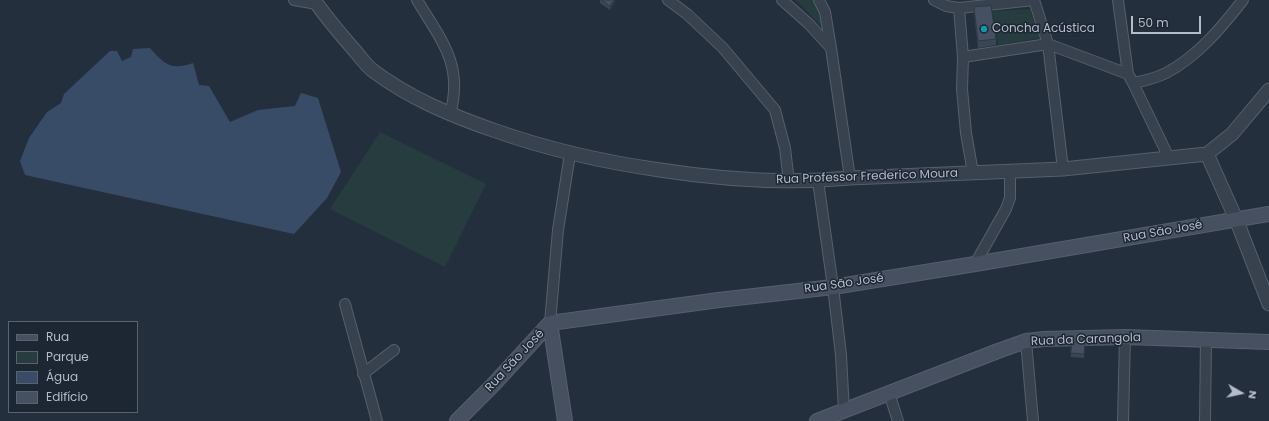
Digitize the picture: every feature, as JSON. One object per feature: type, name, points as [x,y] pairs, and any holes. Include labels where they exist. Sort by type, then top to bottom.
[{"type":"main road","name":"Rua São José","points":[[457,421],[493,385],[550,323],[719,300],[833,287],[1269,214]]},
{"type":"main road","points":[[550,323],[565,421]]},
{"type":"main road","name":"Rua da Carangola","points":[[817,421],[1026,341],[1044,339],[1125,338],[1269,342]]},
{"type":"street","points":[[294,0],[316,2]]},
{"type":"street","points":[[417,0],[446,47],[453,68],[455,86],[454,99],[450,114]]},
{"type":"street","points":[[668,0],[687,14],[723,48],[775,110],[785,148],[789,182]]},
{"type":"street","points":[[782,0],[809,24],[831,48]]},
{"type":"street","points":[[819,0],[825,12],[850,178]]},
{"type":"street","points":[[934,0],[946,6],[958,8],[1034,0],[1048,44],[1063,169]]},
{"type":"street","points":[[1118,0],[1130,79],[1169,158]]},
{"type":"street","points":[[963,56],[1048,44],[1130,79],[1149,80],[1165,74],[1200,48],[1229,18],[1243,0]]},
{"type":"street","name":"Rua Professor Frederico Moura","points":[[316,2],[340,34],[370,69],[399,89],[450,114],[529,142],[570,154],[615,163],[720,178],[789,182],[1063,169],[1207,154]]},
{"type":"street","points":[[958,8],[963,56],[962,89],[966,133],[973,173]]},
{"type":"street","points":[[1269,90],[1232,134],[1207,154],[1236,219],[1269,304]]},
{"type":"street","points":[[550,323],[558,230],[570,154]]},
{"type":"street","points":[[976,264],[1006,209],[1010,198],[1010,171]]},
{"type":"street","points":[[818,181],[841,355],[844,411]]},
{"type":"street","points":[[345,304],[377,421]]},
{"type":"street","points":[[1123,421],[1125,338]]},
{"type":"street","points":[[1205,421],[1206,340]]},
{"type":"street","points":[[1026,341],[1033,421]]},
{"type":"street","points":[[363,374],[394,350]]},
{"type":"street","points":[[888,393],[898,421]]},
{"type":"green space","points":[[796,0],[818,0],[822,27]]},
{"type":"green space","points":[[1030,9],[1040,38],[998,45],[993,11]]},
{"type":"green space","points":[[380,132],[486,184],[445,267],[330,209]]},
{"type":"water","points":[[150,48],[164,62],[173,66],[193,63],[199,85],[209,86],[230,122],[258,110],[295,106],[301,93],[318,98],[341,172],[327,198],[294,234],[25,175],[20,161],[29,138],[47,112],[61,103],[64,94],[110,51],[117,51],[122,61],[131,57],[133,49]]},
{"type":"building","points":[[602,0],[614,0],[610,6]]},
{"type":"building","name":"Concha Acústica","points":[[991,6],[996,39],[978,41],[974,7]]},
{"type":"building","points":[[1072,342],[1085,342],[1084,354],[1071,353]]},
{"type":"place","name":"Concha Acústica","points":[[984,29]]}]
